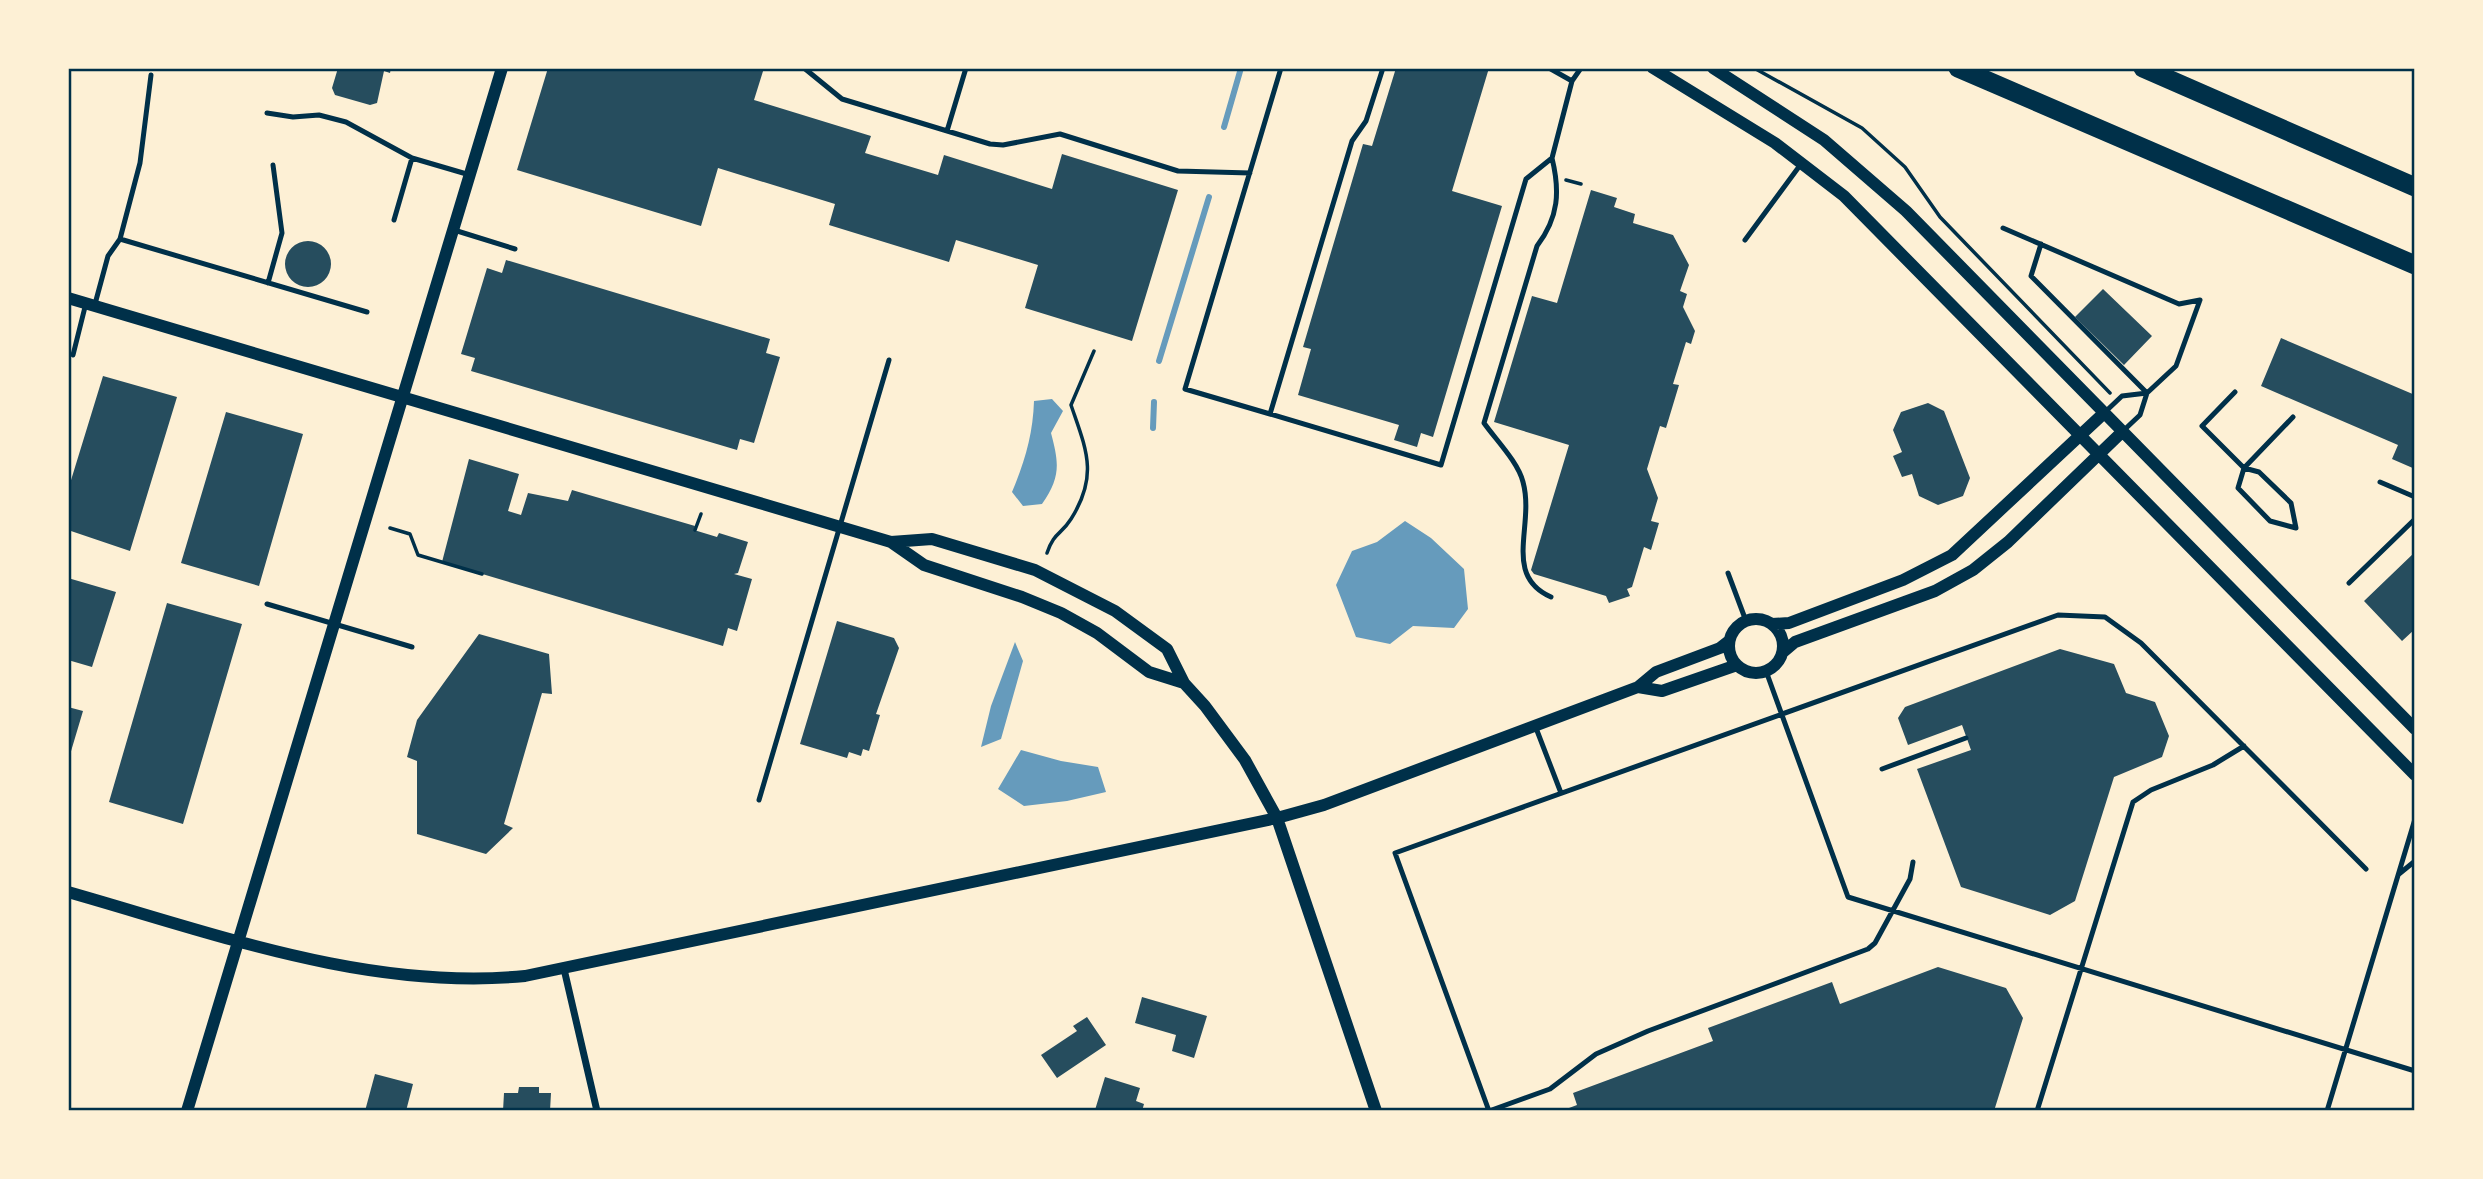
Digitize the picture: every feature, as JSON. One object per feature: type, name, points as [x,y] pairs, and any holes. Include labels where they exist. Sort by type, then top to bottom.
[{"type":"highway","points":[[1958,68],[2415,265]]},
{"type":"highway","points":[[2143,68],[2415,187]]},
{"type":"street","points":[[187,1111],[332,623],[502,68]]},
{"type":"street","points":[[1653,68],[1802,162],[1880,231],[2415,775]]},
{"type":"street","points":[[1713,68],[1788,115],[1863,172],[1941,245],[2121,433],[2415,729]]},
{"type":"street","points":[[68,298],[891,542],[924,565],[1022,597],[1061,613],[1097,633],[1149,672],[1184,683]]},
{"type":"street","points":[[1772,624],[1790,623],[1903,580],[1952,555],[2103,414]]},
{"type":"street","points":[[1782,653],[1782,637],[1772,624],[1763,619],[1746,621],[1733,631],[1729,650],[1737,665],[1751,672],[1766,671],[1776,664],[1782,653],[1795,642],[1936,591],[1964,576],[2008,542],[2121,433]]},
{"type":"street","points":[[891,542],[932,539],[1061,581],[1115,611],[1167,649],[1184,683],[1239,750],[1276,818],[1376,1111]]},
{"type":"street","points":[[68,892],[238,940],[345,966],[420,978],[500,978],[564,969],[800,916],[1276,818],[1324,805],[1638,687],[1656,672],[1720,648],[1730,641]]},
{"type":"street","points":[[1638,687],[1662,691],[1737,665]]},
{"type":"street","points":[[564,969],[597,1111]]},
{"type":"lane","points":[[804,68],[842,99],[997,145],[1060,134],[1178,171],[1250,173]]},
{"type":"lane","points":[[947,131],[966,68]]},
{"type":"lane","points":[[1281,68],[1185,389],[1441,465],[1527,179],[1552,158]]},
{"type":"lane","points":[[1270,414],[1352,141],[1366,121],[1383,68]]},
{"type":"lane","points":[[1549,68],[1572,81]]},
{"type":"lane","points":[[1551,597],[1535,590],[1526,578],[1523,566],[1527,501],[1522,478],[1484,423],[1537,246],[1547,232],[1559,188],[1552,158],[1572,81],[1581,68]]},
{"type":"lane","points":[[73,355],[108,256],[120,239],[140,163],[151,75]]},
{"type":"lane","points":[[267,113],[293,117],[320,115],[346,122],[412,158],[470,175]]},
{"type":"lane","points":[[394,220],[412,158]]},
{"type":"lane","points":[[1745,240],[1802,162]]},
{"type":"lane","points":[[268,283],[282,233],[273,165]]},
{"type":"lane","points":[[2003,228],[2179,304],[2200,300],[2176,366],[2147,393],[2140,415],[2121,433]]},
{"type":"lane","points":[[453,230],[514,249]]},
{"type":"lane","points":[[120,239],[367,312]]},
{"type":"lane","points":[[2041,244],[2031,276],[2147,393]]},
{"type":"lane","points":[[759,800],[890,360]]},
{"type":"lane","points":[[2235,392],[2202,426],[2244,468],[2259,472],[2291,503],[2296,528],[2270,521],[2238,488],[2244,468],[2293,417]]},
{"type":"lane","points":[[2103,414],[2122,396],[2147,393]]},
{"type":"lane","points":[[2380,482],[2415,497]]},
{"type":"lane","points":[[2349,583],[2415,519]]},
{"type":"lane","points":[[1728,573],[1746,621]]},
{"type":"lane","points":[[267,604],[412,647]]},
{"type":"lane","points":[[1913,862],[1910,879],[1875,943],[1868,949],[1648,1031],[1596,1054],[1549,1089],[1489,1111],[1395,853],[2059,615],[2105,617],[2141,643],[2366,869]]},
{"type":"lane","points":[[1766,671],[1848,897],[2415,1071]]},
{"type":"lane","points":[[1535,726],[1561,793]]},
{"type":"lane","points":[[1882,769],[1966,738]]},
{"type":"lane","points":[[2037,1111],[2133,802],[2151,790],[2213,765],[2244,746]]},
{"type":"lane","points":[[2327,1111],[2415,819]]},
{"type":"lane","points":[[2399,874],[2415,861]]},
{"type":"path","points":[[1754,68],[1863,128],[1905,167],[1940,217],[2115,398]]},
{"type":"path","points":[[1047,554],[1053,536],[1070,520],[1086,484],[1088,457],[1071,405],[1094,351]]},
{"type":"path","points":[[695,530],[701,514]]},
{"type":"path","points":[[390,528],[410,534],[418,555],[482,574]]},
{"type":"water","points":[[1052,399],[1063,411],[1051,433],[1057,462],[1053,486],[1042,504],[1023,506],[1012,492],[1028,447],[1034,401]]},
{"type":"water","points":[[1405,521],[1431,538],[1464,569],[1468,609],[1454,628],[1413,626],[1390,644],[1356,637],[1336,585],[1352,551],[1377,542]]},
{"type":"water","points":[[1015,642],[1023,661],[1001,739],[981,747],[991,706]]},
{"type":"water","points":[[1021,750],[1061,761],[1098,767],[1106,792],[1067,801],[1024,806],[998,789]]},
{"type":"building","points":[[338,68],[391,68],[390,73],[384,71],[377,103],[370,105],[335,95],[332,88]]},
{"type":"building","points":[[548,68],[764,68],[754,100],[871,136],[865,153],[938,175],[944,155],[1052,189],[1062,154],[1178,190],[1132,341],[1025,308],[1038,265],[956,240],[949,262],[829,225],[835,204],[718,168],[701,226],[517,170]]},
{"type":"building","points":[[1396,68],[1489,68],[1452,191],[1502,206],[1433,437],[1421,433],[1417,447],[1394,440],[1399,425],[1298,395],[1311,349],[1303,347],[1363,144],[1372,146]]},
{"type":"building","points":[[1591,190],[1617,198],[1614,207],[1635,214],[1633,223],[1673,235],[1689,265],[1680,291],[1687,294],[1683,307],[1695,331],[1691,344],[1686,342],[1673,384],[1679,385],[1666,428],[1660,426],[1647,469],[1658,498],[1651,521],[1659,523],[1651,550],[1644,547],[1632,587],[1627,589],[1630,596],[1609,603],[1606,596],[1534,574],[1531,570],[1569,445],[1494,422],[1532,296],[1557,303]]},
{"type":"building","points":[[308,241],[325,247],[331,264],[325,281],[308,287],[291,281],[285,264],[291,247]]},
{"type":"building","points":[[506,260],[770,339],[766,353],[780,357],[754,443],[740,439],[737,450],[471,371],[475,358],[461,354],[487,268],[502,273]]},
{"type":"building","points":[[2103,289],[2152,336],[2124,365],[2075,317]]},
{"type":"building","points":[[2281,338],[2415,395],[2415,469],[2392,459],[2398,445],[2261,386]]},
{"type":"building","points":[[103,376],[177,397],[130,551],[68,530],[68,490]]},
{"type":"building","points":[[1928,403],[1944,411],[1970,478],[1963,496],[1938,505],[1919,496],[1912,474],[1902,477],[1893,456],[1902,452],[1893,430],[1901,412]]},
{"type":"building","points":[[226,412],[303,434],[259,586],[181,563]]},
{"type":"building","points":[[469,459],[519,474],[508,511],[521,515],[528,493],[568,501],[572,490],[695,526],[694,530],[717,537],[719,533],[748,542],[738,573],[734,574],[752,579],[737,631],[728,628],[723,646],[442,562]]},
{"type":"building","points":[[2415,552],[2415,629],[2402,641],[2364,601]]},
{"type":"building","points":[[68,578],[116,592],[92,667],[68,660]]},
{"type":"building","points":[[167,603],[242,624],[183,824],[109,802]]},
{"type":"building","points":[[837,621],[894,638],[899,648],[876,714],[880,715],[869,751],[863,749],[861,756],[849,752],[847,758],[800,744]]},
{"type":"building","points":[[479,634],[549,654],[552,694],[542,693],[504,824],[513,828],[486,854],[417,834],[417,761],[407,757],[417,720]]},
{"type":"building","points":[[2060,649],[2114,664],[2126,693],[2155,702],[2169,736],[2162,757],[2114,777],[2075,901],[2050,915],[1961,887],[1917,769],[1971,750],[1962,725],[1908,745],[1898,718],[1905,707]]},
{"type":"building","points":[[68,707],[83,711],[69,758],[68,758]]},
{"type":"building","points":[[1938,967],[2006,988],[2023,1018],[1994,1111],[1561,1111],[1577,1105],[1573,1093],[1713,1041],[1708,1028],[1832,982],[1840,1004]]},
{"type":"building","points":[[1142,997],[1207,1016],[1194,1058],[1172,1051],[1176,1035],[1135,1023]]},
{"type":"building","points":[[1087,1017],[1106,1045],[1057,1078],[1041,1055],[1077,1031],[1073,1026]]},
{"type":"building","points":[[375,1074],[413,1084],[406,1111],[365,1111]]},
{"type":"building","points":[[1105,1077],[1140,1088],[1136,1101],[1144,1104],[1142,1111],[1095,1110]]},
{"type":"building","points":[[519,1087],[539,1087],[539,1093],[551,1093],[550,1111],[503,1111],[504,1093],[518,1093]]},
{"type":"waterway","points":[[1224,127],[1241,68]]},
{"type":"waterway","points":[[1159,361],[1209,197]]},
{"type":"waterway","points":[[1153,428],[1154,402]]}]
